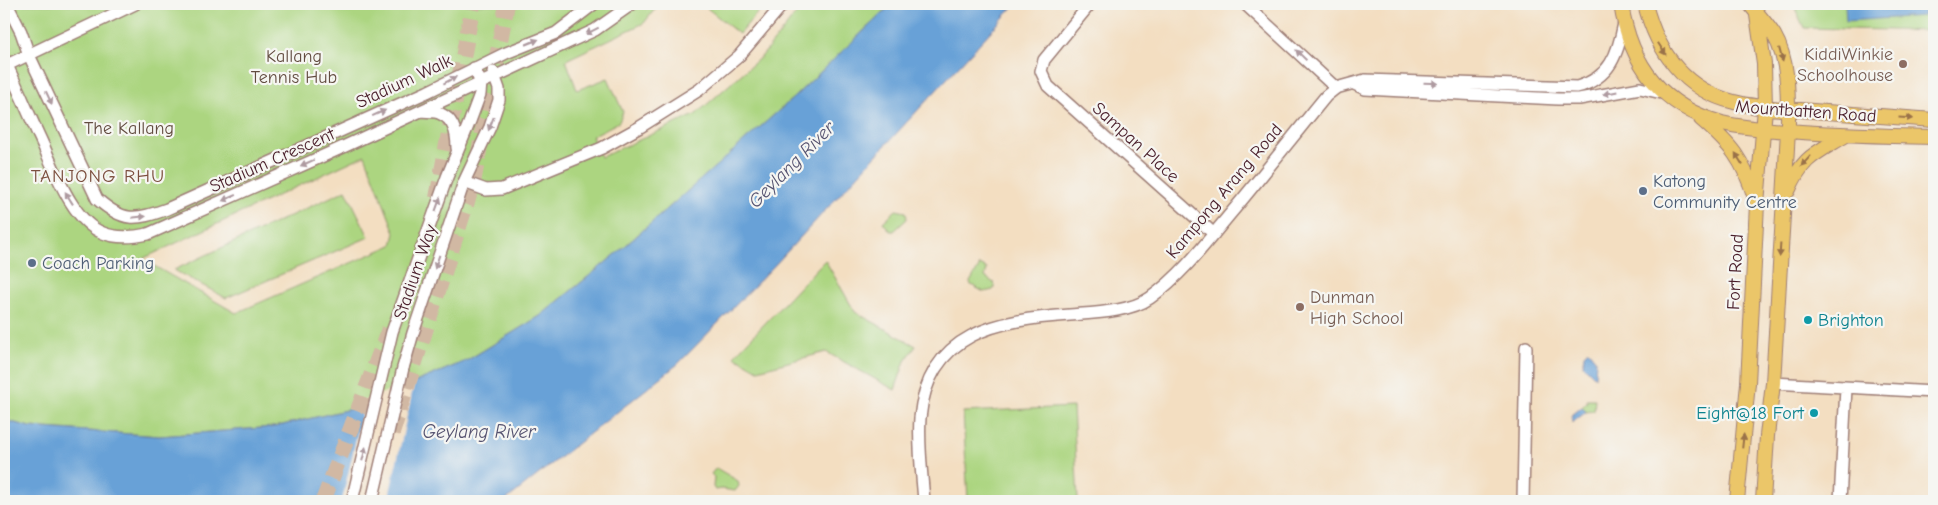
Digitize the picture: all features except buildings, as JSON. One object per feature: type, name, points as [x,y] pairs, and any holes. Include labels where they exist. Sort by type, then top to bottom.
[{"type":"main road","name":"Mountbatten Road","points":[[1621,4],[1629,41],[1639,62],[1657,86],[1695,114],[1723,123],[1764,130],[1846,135],[1934,137]]},
{"type":"main road","name":"Mountbatten Road","points":[[1645,4],[1650,22],[1661,47],[1678,70],[1689,80],[1717,97],[1765,108],[1934,120]]},
{"type":"main road","name":"Fort Road","points":[[1737,501],[1748,383],[1757,204],[1765,108],[1763,57],[1754,9]]},
{"type":"main road","name":"Fort Road","points":[[1754,9],[1775,36],[1780,50],[1786,82],[1788,109],[1773,383],[1767,436],[1764,501]]},
{"type":"main road","points":[[1695,114],[1727,143],[1736,154],[1747,174],[1757,204]]},
{"type":"main road","points":[[1783,202],[1794,176],[1810,156],[1846,135]]},
{"type":"street","name":"Stadium Walk","points":[[7,4],[97,199],[111,212],[124,218],[136,219],[166,209],[427,92],[474,68],[556,33],[594,4]]},
{"type":"street","points":[[5,62],[29,54],[135,4]]},
{"type":"street","name":"Stadium Crescent","points":[[5,62],[65,191],[78,212],[88,224],[102,233],[130,237],[148,234],[495,77],[595,30],[632,4]]},
{"type":"street","points":[[464,182],[486,190],[502,189],[602,148],[640,127],[699,90],[739,56],[783,4]]},
{"type":"street","name":"Sampan Place","points":[[1090,4],[1044,60],[1041,72],[1048,86],[1214,234]]},
{"type":"street","points":[[1245,4],[1336,88],[1364,80],[1577,87],[1590,83],[1597,78],[1614,58],[1620,46],[1624,23]]},
{"type":"street","name":"Stadium Way","points":[[372,501],[413,333],[464,182],[490,126],[499,100],[499,89],[488,62]]},
{"type":"street","points":[[474,68],[481,83]]},
{"type":"street","name":"Stadium Way","points":[[352,501],[392,332],[480,94],[481,83]]},
{"type":"street","points":[[1354,84],[1365,89],[1558,99],[1580,99],[1640,88],[1666,94]]},
{"type":"street","name":"Kampong Arang Road","points":[[924,501],[920,419],[924,392],[932,374],[946,354],[962,342],[993,326],[1023,320],[1101,313],[1126,308],[1148,300],[1188,266],[1326,96],[1336,88]]},
{"type":"street","points":[[421,111],[441,114],[452,122],[456,134],[457,153]]},
{"type":"street","points":[[1523,501],[1526,347]]},
{"type":"street","points":[[1773,383],[1934,392]]},
{"type":"street","points":[[1840,501],[1846,388]]},
{"type":"green space","points":[[4,4],[659,4],[644,23],[566,60],[577,90],[608,78],[623,112],[619,122],[592,136],[601,157],[695,115],[762,56],[804,4],[892,4],[792,99],[616,254],[540,316],[466,361],[350,409],[274,427],[160,436],[30,427],[4,420]],"holes":[[[365,155],[395,233],[392,245],[236,313],[142,259]]]},
{"type":"green space","points":[[702,4],[765,4],[739,34]]},
{"type":"green space","points":[[1793,4],[1934,4],[1934,31],[1804,28]]},
{"type":"green space","points":[[346,190],[369,237],[226,298],[174,270]]},
{"type":"green space","points":[[896,210],[906,212],[907,219],[894,231],[890,231],[883,222]]},
{"type":"green space","points":[[825,260],[855,312],[916,346],[905,361],[895,390],[826,352],[758,370],[734,356]]},
{"type":"green space","points":[[980,265],[987,269],[985,277],[994,283],[995,287],[993,290],[984,292],[971,285],[970,282]]},
{"type":"green space","points":[[1587,399],[1595,399],[1594,411],[1586,412],[1582,407],[1587,402]]},
{"type":"green space","points":[[1073,407],[1078,501],[968,501],[963,412]]},
{"type":"green space","points":[[716,468],[738,481],[739,486],[735,491],[715,490],[713,487],[714,477],[711,474]]},
{"type":"water","name":"Geylang River","points":[[892,4],[1016,4],[773,267],[678,364],[505,501],[4,501],[4,420],[30,427],[160,436],[274,427],[350,409],[466,361],[540,316],[616,254],[792,99]]},
{"type":"water","points":[[1845,4],[1924,4],[1924,16],[1846,21]]},
{"type":"water","points":[[1588,350],[1596,360],[1595,377],[1583,365],[1584,354]]},
{"type":"water","points":[[1582,407],[1586,412],[1572,423],[1572,415]]},
{"type":"pier","points":[[415,380],[388,501],[342,501],[365,400]]},
{"type":"tunnel","points":[[437,198],[473,4]]},
{"type":"tunnel","points":[[392,433],[473,183],[507,4]]},
{"type":"tunnel","points":[[323,501],[391,324]]},
{"type":"place","name":"KiddiWinkie Schoolhouse","points":[[1903,64]]},
{"type":"place","name":"Katong Community Centre","points":[[1643,191]]},
{"type":"place","name":"Coach Parking","points":[[32,263]]},
{"type":"place","name":"Dunman High School","points":[[1300,307]]},
{"type":"place","name":"Brighton","points":[[1808,320]]},
{"type":"place","name":"Eight@18 Fort","points":[[1814,413]]},
{"type":"district","name":"TANJONG RHU","points":[[98,175]]},
{"type":"park label","name":"Kallang Tennis Hub","points":[[294,66]]},
{"type":"park label","name":"The Kallang","points":[[129,128]]}]
